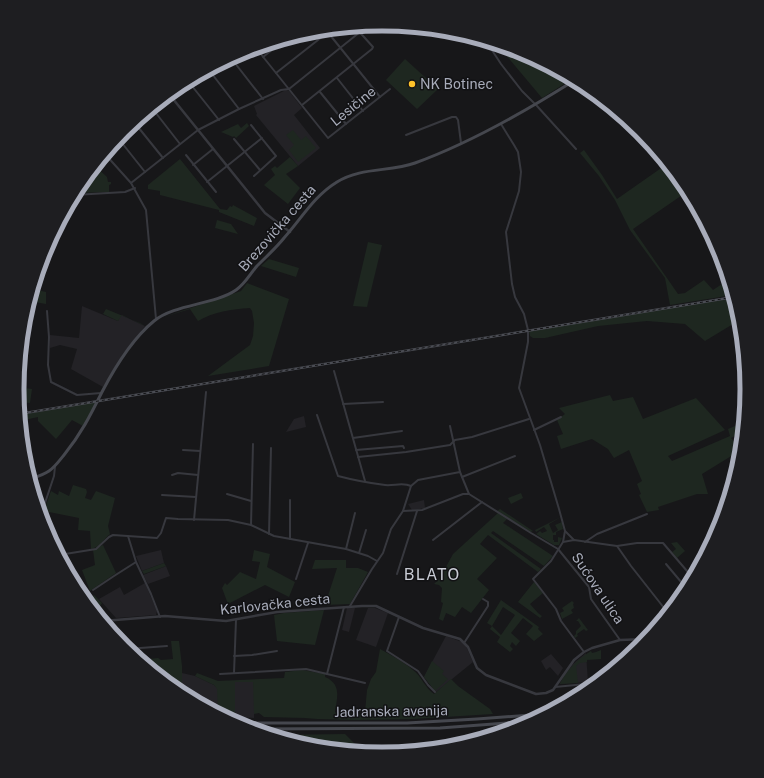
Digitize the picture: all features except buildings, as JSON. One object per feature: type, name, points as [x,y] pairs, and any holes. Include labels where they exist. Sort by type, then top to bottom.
[{"type":"main road","name":"Brezovička cesta","points":[[35,477],[45,473],[55,466],[80,434],[127,351],[144,330],[156,319],[167,314],[233,292],[242,285],[257,266],[290,232],[314,200],[325,190],[341,179],[362,172],[410,165],[462,144],[535,105],[569,84]]},
{"type":"main road","name":"Jadranska avenija","points":[[256,724],[414,723],[529,715]]},
{"type":"main road","name":"Jadranska avenija","points":[[270,729],[440,728],[512,723]]},
{"type":"street","points":[[131,184],[198,130],[239,109],[282,90],[289,89],[360,32],[373,47],[373,49],[302,105],[289,89],[276,73],[263,57],[260,53]]},
{"type":"street","points":[[330,35],[380,97]]},
{"type":"street","points":[[276,73],[320,37]]},
{"type":"street","points":[[263,57],[275,47]]},
{"type":"street","points":[[491,48],[507,73],[522,91],[576,149]]},
{"type":"street","points":[[235,63],[263,99]]},
{"type":"street","points":[[212,74],[239,109]]},
{"type":"street","points":[[337,78],[363,110]]},
{"type":"street","points":[[192,86],[219,120]]},
{"type":"street","name":"Lesičine","points":[[302,105],[328,138],[390,89]]},
{"type":"street","points":[[320,92],[346,124]]},
{"type":"street","points":[[173,99],[265,213],[290,232]]},
{"type":"street","points":[[155,112],[180,144]]},
{"type":"street","points":[[406,135],[452,117],[456,117],[458,120],[462,144]]},
{"type":"street","points":[[500,124],[514,145],[520,160],[521,181],[507,228],[506,238],[512,284],[524,314],[528,330],[528,342],[519,388],[544,455],[565,531],[574,540]]},
{"type":"street","points":[[251,125],[276,156],[254,176]]},
{"type":"street","points":[[138,127],[163,158]]},
{"type":"street","points":[[207,182],[262,138]]},
{"type":"street","points":[[234,139],[260,170]]},
{"type":"street","points":[[122,143],[145,172]]},
{"type":"street","points":[[193,165],[213,149]]},
{"type":"street","points":[[186,155],[216,192]]},
{"type":"street","points":[[109,158],[135,188],[147,212],[156,319]]},
{"type":"street","points":[[81,195],[125,192],[135,188]]},
{"type":"street","points":[[48,311],[48,365],[51,382],[77,395],[102,393]]},
{"type":"street","points":[[334,371],[366,481]]},
{"type":"street","points":[[194,520],[206,392]]},
{"type":"street","points":[[343,404],[383,402]]},
{"type":"street","points":[[318,415],[338,476],[353,480],[387,485],[408,484],[411,486]]},
{"type":"street","points":[[534,430],[561,417]]},
{"type":"street","points":[[358,457],[406,452],[450,445],[453,442],[530,419]]},
{"type":"street","points":[[450,426],[460,472],[469,494]]},
{"type":"street","points":[[353,438],[402,431]]},
{"type":"street","points":[[251,525],[253,444]]},
{"type":"street","points":[[356,450],[403,446],[404,448]]},
{"type":"street","points":[[269,534],[271,448]]},
{"type":"street","points":[[183,450],[200,451]]},
{"type":"street","points":[[462,477],[515,456]]},
{"type":"street","points":[[44,507],[54,476],[55,466]]},
{"type":"street","points":[[350,606],[383,553],[394,524],[403,511],[411,486],[418,480],[460,472]]},
{"type":"street","points":[[172,475],[178,473],[198,475]]},
{"type":"street","points":[[227,494],[251,501]]},
{"type":"street","points":[[403,511],[417,511],[463,494],[469,494],[558,549]]},
{"type":"street","points":[[162,495],[196,497]]},
{"type":"street","points":[[290,500],[290,539]]},
{"type":"street","points":[[433,540],[482,502]]},
{"type":"street","points":[[397,574],[417,511]]},
{"type":"street","points":[[346,549],[355,513]]},
{"type":"street","points":[[585,542],[596,534],[647,514]]},
{"type":"street","points":[[65,554],[96,548],[111,536],[155,538],[161,533],[166,518],[224,520],[251,525],[269,534],[308,543],[346,549],[368,556],[377,561]]},
{"type":"street","points":[[359,553],[366,530]]},
{"type":"street","points":[[565,531],[562,542],[551,561],[533,579],[584,652]]},
{"type":"street","points":[[128,536],[136,562],[160,617]]},
{"type":"street","points":[[562,542],[574,540],[618,546],[637,543],[663,543],[689,573]]},
{"type":"street","points":[[296,579],[308,543]]},
{"type":"street","points":[[618,546],[630,566],[665,609]]},
{"type":"street","name":"Sućova ulica","points":[[558,549],[589,587],[592,600],[620,640]]},
{"type":"street","points":[[93,590],[136,562]]},
{"type":"street","points":[[666,564],[683,583]]},
{"type":"street","points":[[483,599],[488,602],[488,606],[464,643],[468,647],[477,668],[486,675],[536,694],[546,694],[555,687],[570,665],[584,652],[600,645],[620,640],[638,639]]},
{"type":"street","name":"Karlovačka cesta","points":[[110,621],[160,617],[178,617],[216,621],[236,620],[277,612],[368,605],[376,606],[423,628],[454,637],[464,643]]},
{"type":"street","name":"Karlovačka cesta","points":[[327,674],[344,607]]},
{"type":"street","points":[[399,617],[387,651],[418,671],[434,692]]},
{"type":"street","points":[[234,673],[236,620]]},
{"type":"street","points":[[136,648],[167,646]]},
{"type":"street","points":[[234,656],[277,651]]},
{"type":"street","points":[[220,674],[306,669],[365,683]]},
{"type":"street","points":[[555,687],[585,684]]},
{"type":"shaded area","points":[[505,54],[519,58],[540,68],[560,78],[564,84],[542,98]]},
{"type":"shaded area","name":"NK Botinec","points":[[405,59],[438,89],[417,109],[386,80]]},
{"type":"shaded area","points":[[286,90],[289,91],[302,108],[294,115],[320,148],[298,166],[256,115],[254,106]]},
{"type":"shaded area","points":[[247,123],[249,126],[236,138],[221,132],[238,124],[241,128]]},
{"type":"shaded area","points":[[293,130],[301,140],[306,136],[316,148],[298,162],[289,150],[294,145],[286,135]]},
{"type":"shaded area","points":[[584,150],[617,199],[663,167],[683,195],[633,229],[678,294],[685,293],[704,280],[713,290],[724,283],[728,296],[670,305],[665,278],[630,230],[615,200],[599,176],[580,153]]},
{"type":"shaded area","points":[[290,157],[298,166],[286,174],[300,188],[288,204],[264,185],[275,175],[271,169],[275,166],[277,168]]},
{"type":"shaded area","points":[[180,159],[220,209],[227,210],[233,205],[257,218],[254,226],[219,212],[219,210],[160,195],[160,191],[148,189],[148,185]]},
{"type":"shaded area","points":[[99,170],[107,177],[108,182],[111,182],[109,185],[109,192],[82,193]]},
{"type":"shaded area","points":[[217,220],[231,224],[238,234],[215,228]]},
{"type":"shaded area","points":[[368,242],[382,245],[367,307],[353,306]]},
{"type":"shaded area","points":[[269,259],[299,268],[296,277],[261,266]]},
{"type":"shaded area","points":[[247,283],[289,299],[269,366],[208,376],[250,345],[253,336],[254,323],[250,308],[236,309],[210,315],[198,321],[190,309],[161,318],[241,291]]},
{"type":"shaded area","points":[[38,290],[46,292],[46,304],[35,302]]},
{"type":"shaded area","points":[[729,299],[734,326],[733,324],[705,341],[685,324],[647,321],[598,326],[545,338],[533,338],[530,336],[529,331]]},
{"type":"shaded area","points":[[82,306],[118,321],[121,315],[145,326],[123,354],[103,387],[71,369],[77,349],[60,345],[50,348],[50,335],[79,338]]},
{"type":"shaded area","points":[[106,309],[122,315],[118,321],[103,314]]},
{"type":"shaded area","points":[[24,388],[32,389],[30,403],[25,403]]},
{"type":"shaded area","points":[[610,395],[613,401],[633,397],[643,419],[696,398],[725,430],[668,456],[672,461],[730,436],[728,429],[738,425],[737,435],[731,438],[736,444],[734,454],[702,474],[708,494],[697,494],[658,507],[659,510],[647,512],[639,495],[641,494],[637,484],[642,481],[629,450],[614,458],[608,449],[592,439],[561,449],[557,436],[563,434],[557,420],[565,414],[559,408]]},
{"type":"shaded area","points":[[96,402],[83,426],[72,420],[56,439],[38,421],[38,417],[26,420],[25,414]]},
{"type":"shaded area","points":[[304,416],[306,427],[286,432],[294,419]]},
{"type":"shaded area","points":[[73,485],[86,489],[87,492],[85,498],[91,500],[96,491],[115,498],[108,526],[110,534],[94,548],[91,549],[90,531],[78,530],[79,518],[46,511],[45,509],[51,491],[58,495],[59,491],[69,496]]},
{"type":"shaded area","points":[[521,493],[523,498],[511,504],[508,498]]},
{"type":"shaded area","points":[[424,500],[425,508],[412,510],[408,504]]},
{"type":"shaded area","points":[[500,509],[533,531],[531,532],[497,511]]},
{"type":"shaded area","points":[[498,513],[507,519],[503,523],[553,556],[544,566],[493,531],[491,533],[541,569],[538,572],[488,535],[480,544],[497,558],[477,579],[489,590],[471,613],[462,607],[455,617],[446,613],[443,621],[439,619],[443,603],[441,602],[442,588],[439,585],[434,584],[440,578],[453,554]]},
{"type":"shaded area","points":[[561,517],[549,524],[553,533],[558,530],[555,525],[562,522],[563,529],[556,532],[556,535],[553,535],[554,542],[558,542],[558,537],[562,538],[559,545],[554,545],[536,534],[540,531],[542,533],[547,531],[544,527],[536,532],[535,530]]},
{"type":"shaded area","points":[[677,542],[685,551],[677,558],[672,552],[676,549],[671,543]]},
{"type":"shaded area","points":[[103,545],[116,573],[90,591],[82,570],[95,565],[93,550]]},
{"type":"shaded area","points":[[161,550],[164,563],[142,571],[136,556]]},
{"type":"shaded area","points":[[254,550],[270,554],[267,567],[295,582],[289,597],[265,585],[228,604],[222,588],[225,583],[227,585],[240,572],[256,579],[260,562],[252,561]]},
{"type":"shaded area","points":[[315,560],[346,560],[346,568],[358,568],[368,572],[350,604],[325,605],[337,568],[312,569]]},
{"type":"shaded area","points":[[164,563],[166,566],[144,574],[142,571]]},
{"type":"shaded area","points":[[166,566],[170,576],[148,584],[143,575]]},
{"type":"shaded area","points":[[534,582],[543,593],[530,604],[542,616],[540,618],[518,602]]},
{"type":"shaded area","points":[[145,583],[157,611],[156,615],[116,618],[99,599],[120,587],[124,595]]},
{"type":"shaded area","points":[[94,595],[102,603],[99,608],[98,607],[92,598]]},
{"type":"shaded area","points":[[501,600],[539,627],[538,629],[543,634],[534,641],[526,634],[533,626],[523,618],[511,633],[520,641],[516,646],[512,642],[510,646],[513,649],[510,652],[497,642],[500,637],[490,629],[492,626],[487,623]],"holes":[[[503,607],[515,615],[501,635],[492,626]]]},
{"type":"shaded area","points":[[572,601],[574,603],[574,608],[571,610],[573,613],[562,619],[560,613],[564,611],[562,608]]},
{"type":"shaded area","points":[[347,608],[355,608],[349,632],[342,630]]},
{"type":"shaded area","points":[[368,608],[375,608],[388,613],[376,647],[356,640]]},
{"type":"shaded area","points":[[324,610],[315,645],[277,641],[274,615]]},
{"type":"shaded area","points":[[579,618],[588,630],[586,631],[584,629],[577,634],[578,636],[575,638],[574,636],[576,631],[581,626],[578,621],[576,621]]},
{"type":"shaded area","points":[[446,636],[462,642],[466,646],[473,662],[436,692],[424,677]]},
{"type":"shaded area","points":[[171,641],[179,641],[182,666],[182,686],[147,659],[173,659]]},
{"type":"shaded area","points":[[380,649],[402,661],[413,670],[428,689],[434,694],[451,679],[458,686],[490,709],[493,714],[413,719],[357,720],[264,717],[259,713],[254,714],[253,682],[235,682],[235,713],[230,713],[218,707],[217,689],[214,685],[195,676],[197,673],[218,681],[284,678],[285,672],[302,670],[325,674],[325,677],[334,683],[336,687],[337,697],[335,712],[361,714],[365,712],[367,690],[371,679],[376,672]]},
{"type":"shaded area","points":[[601,650],[601,659],[587,660],[587,662],[580,663],[576,666],[578,683],[560,684],[573,665],[582,657],[591,651],[592,653]]},
{"type":"shaded area","points":[[586,653],[588,682],[560,684],[560,683],[573,664]]},
{"type":"shaded area","points":[[551,654],[563,668],[558,676],[550,667],[546,670],[541,661]]},
{"type":"shaded area","points":[[432,661],[444,671],[442,674],[448,679],[435,691],[424,677]]},
{"type":"shaded area","points":[[182,673],[195,676],[214,685],[218,689],[218,707],[203,699],[182,686]]},
{"type":"shaded area","points":[[254,681],[254,718],[239,717],[235,715],[235,682]]},
{"type":"shaded area","points":[[345,734],[357,746],[335,744],[288,735]]},
{"type":"railway","points":[[25,413],[728,298]]},
{"type":"place","name":"NK Botinec","points":[[412,84]]},
{"type":"district","name":"BLATO","points":[[432,574]]}]
